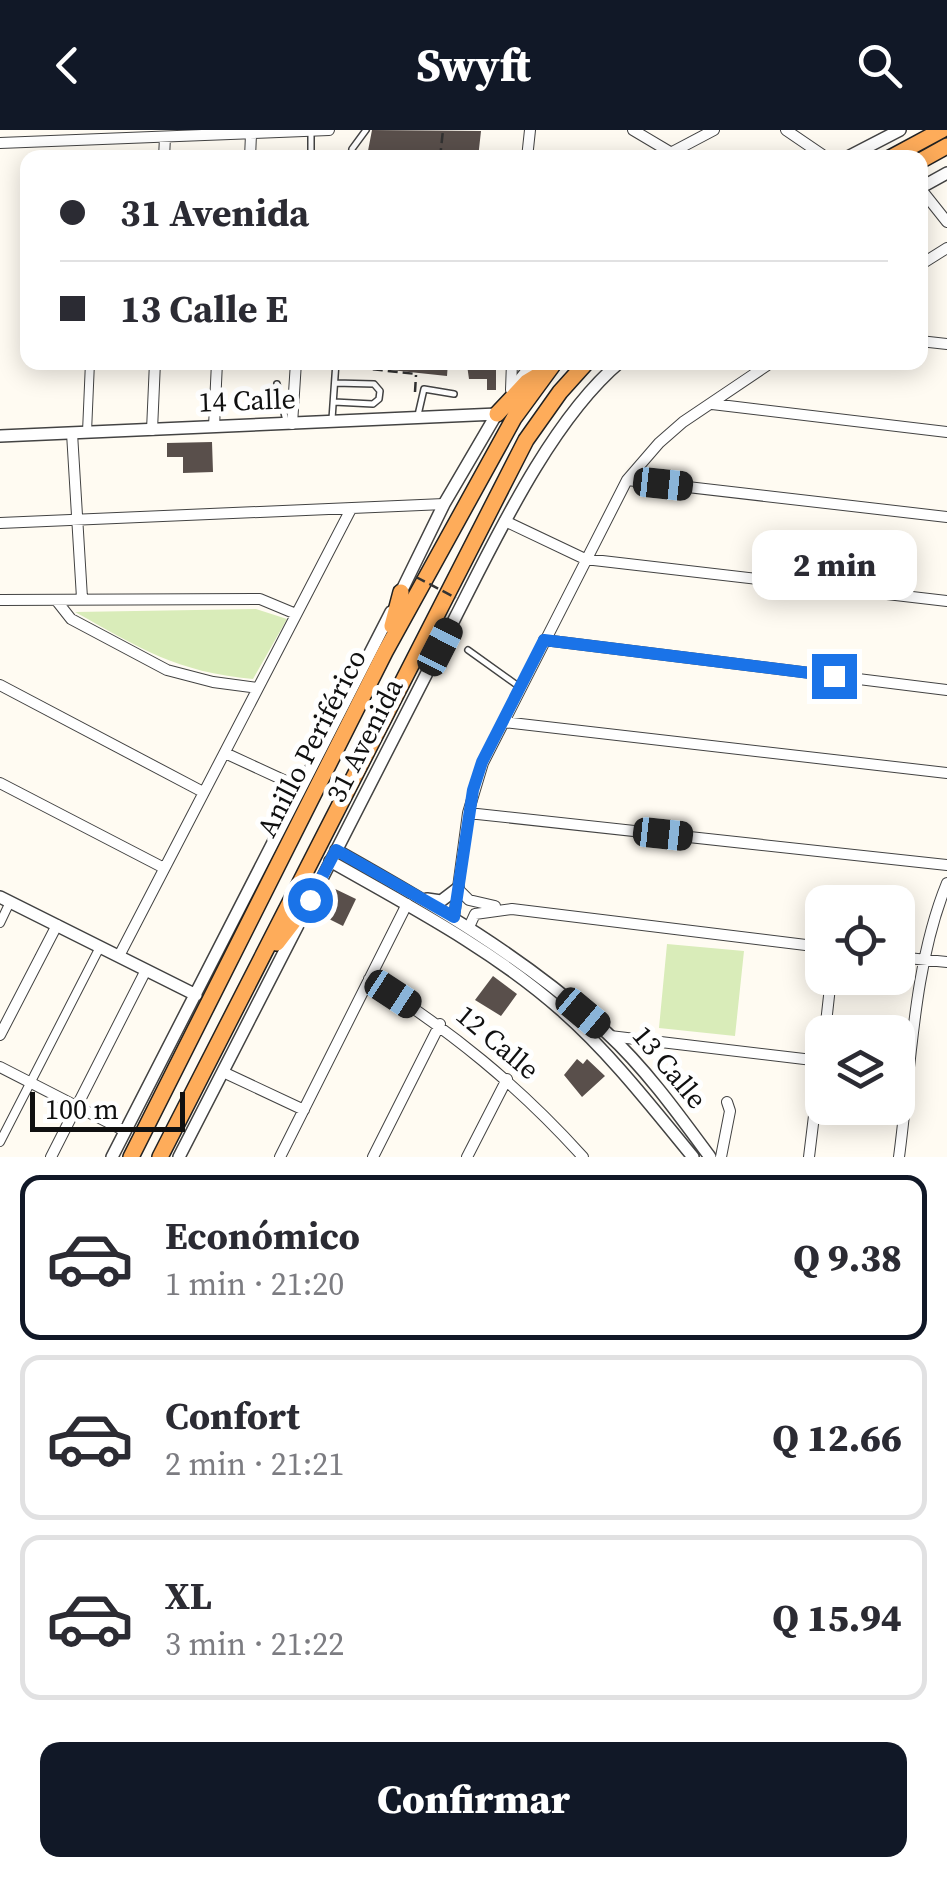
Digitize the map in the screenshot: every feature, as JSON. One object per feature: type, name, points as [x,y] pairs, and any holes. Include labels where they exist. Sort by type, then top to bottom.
[{"type":"highway","points":[[905,150],[942,130]]},
{"type":"highway","points":[[497,414],[540,370]]},
{"type":"highway","name":"Anillo Periférico","points":[[130,1157],[385,652],[543,370]]},
{"type":"highway","name":"Anillo Periférico","points":[[160,1157],[526,440],[579,370]]},
{"type":"highway","points":[[385,652],[401,592]]},
{"type":"highway","points":[[253,974],[310,900]]},
{"type":"street","points":[[0,143],[24,136],[166,137],[329,130]]},
{"type":"street","points":[[633,130],[659,150]]},
{"type":"street","points":[[676,150],[714,130]]},
{"type":"street","points":[[786,130],[815,150]]},
{"type":"street","points":[[861,150],[900,130]]},
{"type":"street","points":[[250,134],[250,150]]},
{"type":"street","points":[[165,150],[166,137]]},
{"type":"street","points":[[928,198],[947,222]]},
{"type":"street","points":[[86,432],[90,370]]},
{"type":"street","points":[[152,430],[155,370]]},
{"type":"street","points":[[214,427],[217,370]]},
{"type":"street","points":[[290,424],[295,370]]},
{"type":"street","points":[[511,390],[512,370]]},
{"type":"street","name":"31 Avenida","points":[[112,1157],[444,504],[511,390],[539,370]]},
{"type":"street","name":"31 Avenida","points":[[180,1157],[505,521],[573,411],[611,370]]},
{"type":"street","points":[[454,917],[468,813],[482,762],[627,480],[659,443],[760,370]]},
{"type":"street","points":[[711,404],[947,432]]},
{"type":"street","name":"14 Calle","points":[[0,436],[497,414]]},
{"type":"street","points":[[72,433],[82,598]]},
{"type":"street","points":[[627,480],[947,516]]},
{"type":"street","points":[[0,523],[444,504]]},
{"type":"street","points":[[119,956],[351,509]]},
{"type":"street","points":[[505,521],[585,559],[947,601]]},
{"type":"street","points":[[0,600],[260,599],[296,614]]},
{"type":"street","points":[[56,600],[70,619],[168,670],[258,688]]},
{"type":"street","points":[[544,640],[947,690]]},
{"type":"street","points":[[0,685],[203,792]]},
{"type":"street","points":[[504,722],[947,773]]},
{"type":"street","points":[[225,753],[290,784]]},
{"type":"street","points":[[0,783],[164,868]]},
{"type":"street","points":[[468,813],[947,865]]},
{"type":"street","name":"13 Calle","points":[[333,855],[422,898],[529,966],[610,1036],[705,1153]]},
{"type":"street","name":"13 Calle","points":[[333,855],[483,951],[560,1009],[626,1076],[693,1157]]},
{"type":"street","points":[[899,1157],[924,960],[947,883]]},
{"type":"street","points":[[422,898],[442,901],[458,888]]},
{"type":"street","points":[[458,888],[469,900],[512,909],[805,945]]},
{"type":"street","points":[[0,923],[5,899],[196,995]]},
{"type":"street","points":[[280,1157],[407,904]]},
{"type":"street","points":[[469,927],[475,914],[512,909]]},
{"type":"street","points":[[0,1034],[56,925]]},
{"type":"street","points":[[0,1142],[100,946]]},
{"type":"street","points":[[915,959],[947,962]]},
{"type":"street","points":[[52,1157],[146,970]]},
{"type":"street","name":"12 Calle","points":[[369,979],[440,1024],[507,1079],[584,1157]]},
{"type":"street","points":[[373,1157],[440,1024]]},
{"type":"street","points":[[610,1036],[805,1059]]},
{"type":"street","points":[[0,1067],[125,1131]]},
{"type":"street","points":[[223,1072],[304,1110]]},
{"type":"street","points":[[467,1157],[507,1079]]},
{"type":"street","points":[[721,1157],[730,1111],[727,1102]]},
{"type":"street","points":[[809,1157],[813,1125]]},
{"type":"lane","points":[[332,422],[336,370]]},
{"type":"lane","points":[[334,402],[373,404],[380,394],[380,388],[374,384],[335,383]]},
{"type":"lane","points":[[277,384],[290,424]]},
{"type":"lane","points":[[418,418],[424,389],[454,394]]},
{"type":"lane","points":[[468,650],[521,688]]},
{"type":"path","points":[[384,370],[416,374]]},
{"type":"path","points":[[416,577],[456,598]]},
{"type":"green space","points":[[256,609],[287,619],[253,679],[180,664],[75,612]]},
{"type":"green space","points":[[667,944],[744,951],[735,1036],[659,1028]]},
{"type":"building","points":[[372,130],[481,131],[479,150],[368,150]]},
{"type":"building","points":[[391,370],[447,370],[447,376]]},
{"type":"building","points":[[468,370],[496,370],[496,390],[487,390],[487,379],[469,379]]},
{"type":"building","points":[[212,442],[213,472],[183,473],[183,457],[167,457],[167,443]]},
{"type":"building","points":[[329,886],[356,899],[343,926],[317,913]]},
{"type":"building","points":[[493,976],[517,994],[501,1016],[475,1000]]},
{"type":"building","points":[[577,1059],[583,1064],[587,1059],[605,1076],[582,1097],[564,1075]]},
{"type":"route","points":[[310,900],[336,850],[454,917],[468,813],[482,762],[544,640],[834,676]]}]
